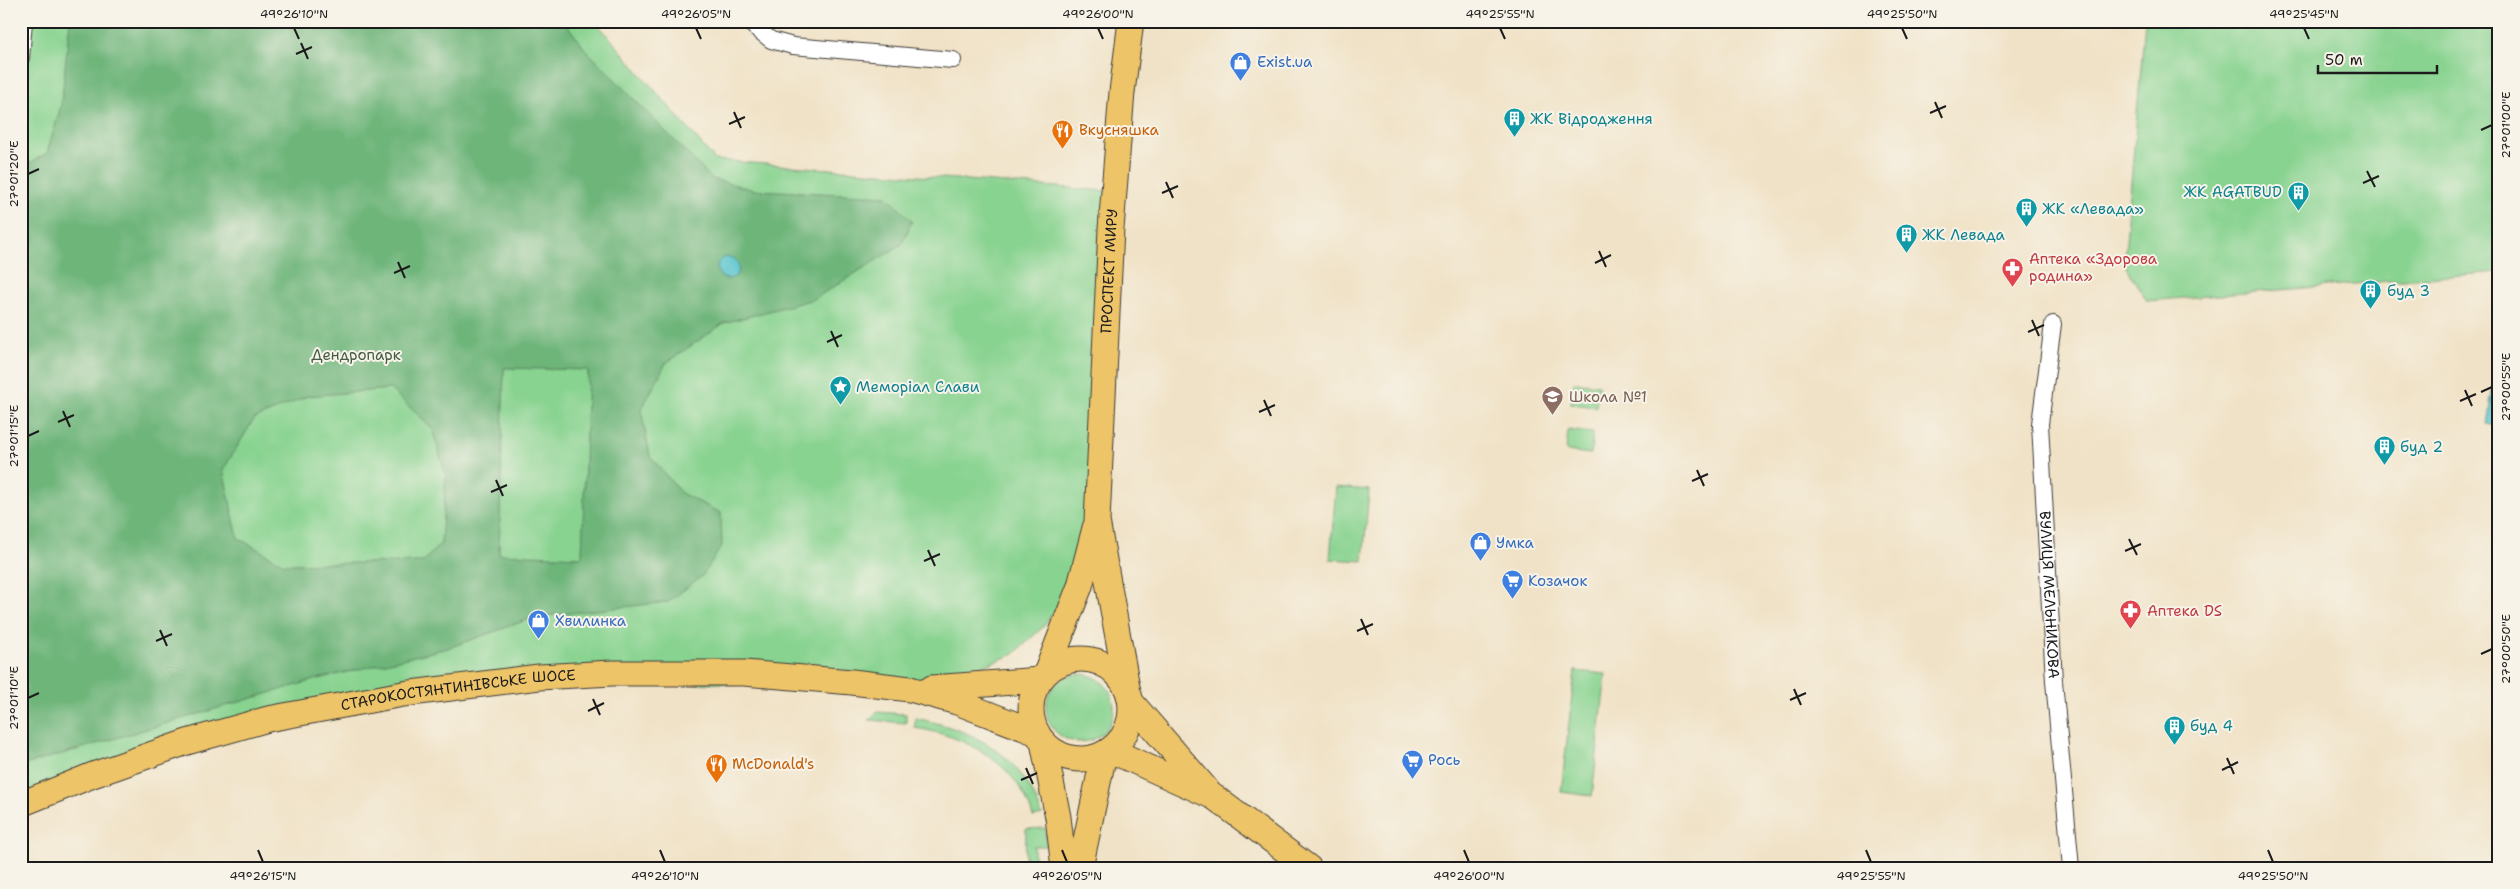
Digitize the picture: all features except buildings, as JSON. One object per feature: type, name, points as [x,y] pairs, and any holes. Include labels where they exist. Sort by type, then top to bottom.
[{"type":"main road","name":"ПРОСПЕКТ МИРУ","points":[[1043,675],[1080,586],[1097,521],[1111,230],[1122,92],[1131,21]]},
{"type":"main road","name":"ПРОСПЕКТ МИРУ","points":[[1097,521],[1129,694]]},
{"type":"main road","points":[[910,689],[1043,675],[1067,660],[1091,658],[1112,668],[1129,694],[1214,797],[1309,868]]},
{"type":"main road","name":"СТАРОКОСТЯНТИНІВСЬКЕ ШОСЕ","points":[[21,804],[93,775],[196,739],[268,719],[403,694],[539,677],[612,674],[744,673],[910,689]]},
{"type":"main road","points":[[1043,675],[1031,700],[1032,723],[1040,738],[1058,817],[1064,868]]},
{"type":"main road","points":[[910,689],[957,702],[1040,738],[1052,750],[1072,758],[1094,758],[1107,752],[1126,732],[1131,717],[1129,694]]},
{"type":"main road","points":[[1107,752],[1214,797]]},
{"type":"main road","points":[[1080,868],[1107,752]]},
{"type":"street","points":[[21,58],[24,21]]},
{"type":"street","points":[[747,21],[771,40],[793,46],[953,60]]},
{"type":"street","name":"ВУЛИЦЯ МЕЛЬНИКОВА","points":[[2053,324],[2040,424],[2054,681],[2071,868]]},
{"type":"green space","name":"Дендропарк","points":[[21,21],[595,21],[715,160],[1107,191],[1090,520],[1073,583],[1044,626],[1014,654],[954,677],[910,682],[402,686],[21,796]]},
{"type":"green space","name":"Дендропарк","points":[[70,21],[564,21],[585,49],[712,179],[755,190],[887,196],[912,221],[902,244],[814,299],[724,323],[666,363],[641,410],[650,456],[681,493],[721,513],[722,546],[702,576],[668,602],[535,617],[448,648],[314,680],[21,766],[21,168],[47,153],[61,106]],"holes":[[[504,368],[588,370],[582,557],[499,554]],[[390,389],[432,428],[446,476],[441,543],[423,562],[284,564],[238,538],[223,470],[254,419],[308,396]]]},
{"type":"green space","points":[[2145,21],[2356,21],[2358,24],[2361,21],[2499,21],[2499,272],[2147,301],[2124,264]]},
{"type":"green space","points":[[1574,382],[1599,385],[1596,407],[1571,404]]},
{"type":"green space","points":[[1568,430],[1593,433],[1591,454],[1566,451]]},
{"type":"green space","points":[[1336,487],[1369,490],[1363,561],[1330,559]]},
{"type":"green space","points":[[1575,671],[1606,674],[1592,796],[1561,792]]},
{"type":"green space","points":[[1080,674],[1093,677],[1104,684],[1111,695],[1114,708],[1111,721],[1104,732],[1093,739],[1080,742],[1067,739],[1056,732],[1049,721],[1046,708],[1049,695],[1056,684],[1067,677]]},
{"type":"green space","points":[[877,712],[906,714],[906,723],[869,720]]},
{"type":"green space","points":[[915,718],[957,730],[994,748],[1022,776],[1033,794],[1042,815],[1033,817],[1026,798],[1015,781],[1003,767],[988,755],[971,745],[953,738],[915,728]]},
{"type":"green space","points":[[1045,828],[1047,846],[1034,846],[1034,868],[1025,868],[1026,829]]},
{"type":"water","points":[[728,257],[736,260],[739,268],[736,276],[728,279],[720,276],[717,268],[720,260]]},
{"type":"water","points":[[2499,346],[2499,427],[2487,424]]},
{"type":"place","name":"Exist.ua","points":[[1241,81]]},
{"type":"place","name":"ЖК Відродження","points":[[1514,138]]},
{"type":"place","name":"Вкусняшка","points":[[1063,149]]},
{"type":"place","name":"ЖК AGATBUD","points":[[2298,211]]},
{"type":"place","name":"ЖК «Левада»","points":[[2026,228]]},
{"type":"place","name":"ЖК Левада","points":[[1906,254]]},
{"type":"place","name":"Аптека «Здорова родина»","points":[[2013,287]]},
{"type":"place","name":"буд 3","points":[[2371,310]]},
{"type":"place","name":"Меморіал Слави","points":[[840,406]]},
{"type":"place","name":"Школа №1","points":[[1553,416]]},
{"type":"place","name":"буд 2","points":[[2384,466]]},
{"type":"place","name":"Умка","points":[[1480,562]]},
{"type":"place","name":"Козачок","points":[[1512,600]]},
{"type":"place","name":"Аптека DS","points":[[2131,630]]},
{"type":"place","name":"Хвилинка","points":[[539,640]]},
{"type":"place","name":"буд 4","points":[[2174,745]]},
{"type":"place","name":"Рось","points":[[1412,779]]},
{"type":"place","name":"McDonald's","points":[[716,783]]}]
